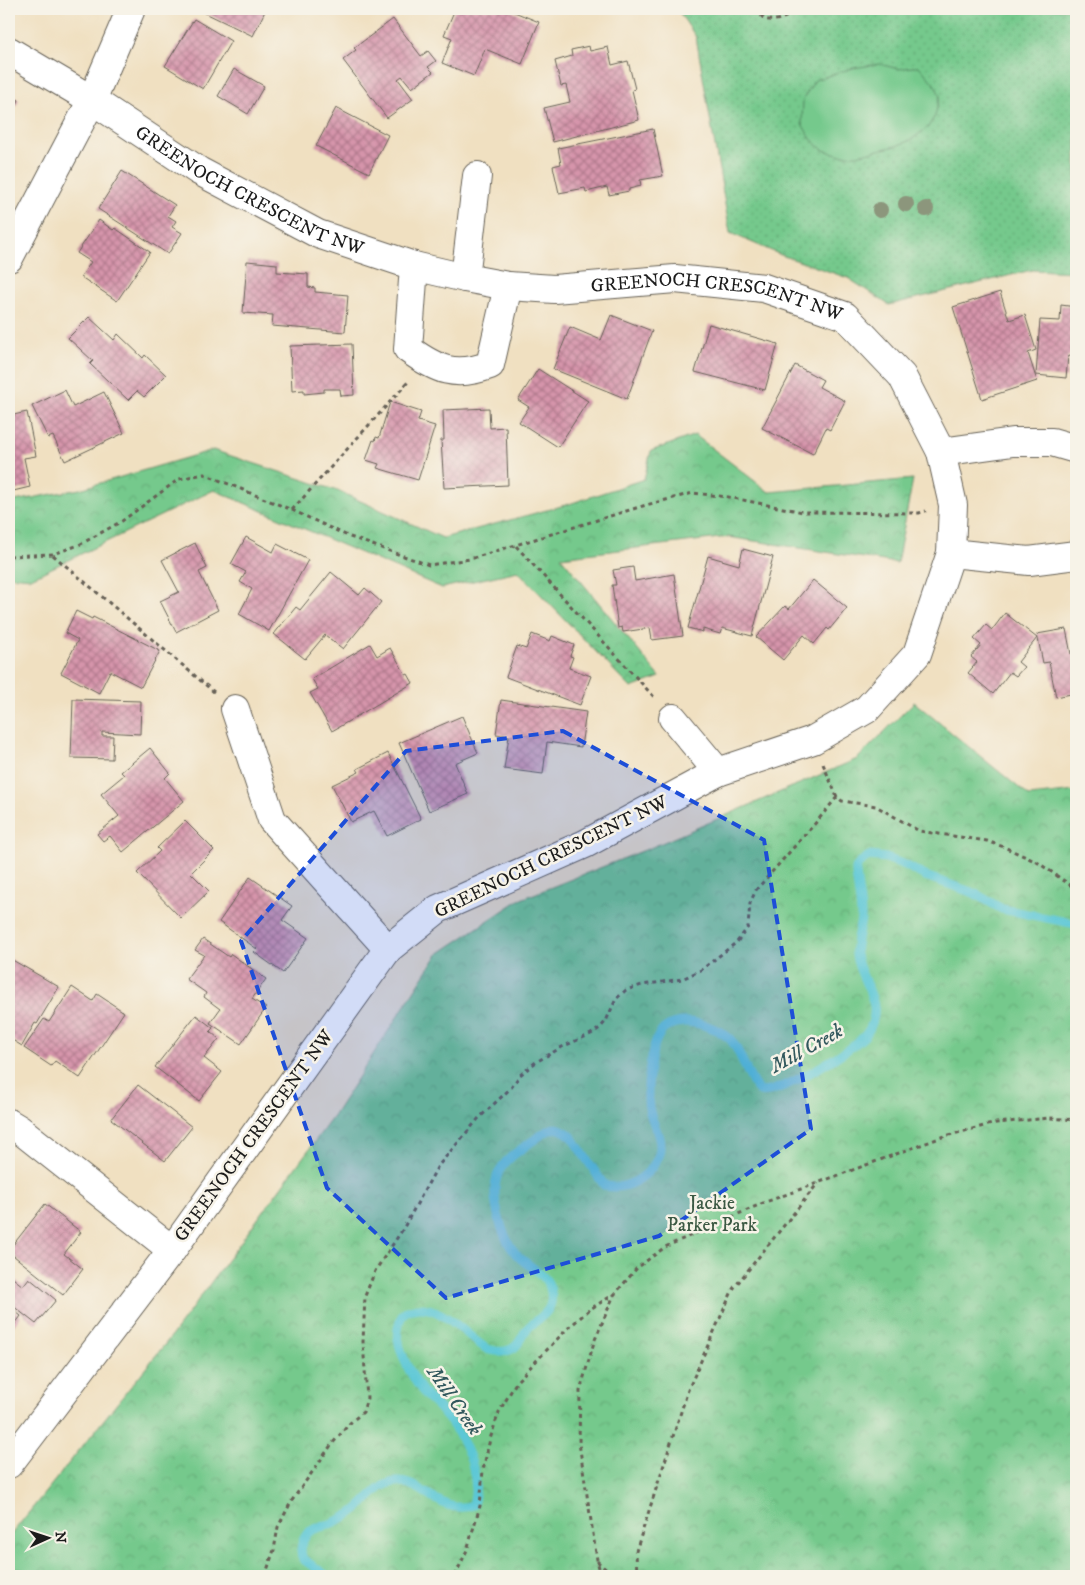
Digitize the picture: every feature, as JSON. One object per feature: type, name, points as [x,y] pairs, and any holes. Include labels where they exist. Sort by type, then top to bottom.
[{"type":"street","points":[[9,258],[92,100],[130,9]]},
{"type":"street","name":"GREENOCH CRESCENT NW","points":[[9,51],[92,100],[199,171],[318,234],[414,266],[508,286],[554,289],[675,280],[764,288],[845,316],[902,376],[941,452],[953,505],[951,553],[916,654],[867,709],[813,740],[718,772],[585,844],[438,909],[388,949],[172,1250],[9,1464]]},
{"type":"street","points":[[465,278],[478,176]]},
{"type":"street","points":[[414,266],[408,349],[426,362],[443,370],[473,371],[490,365],[508,286]]},
{"type":"street","points":[[941,452],[1013,442],[1052,442],[1076,449]]},
{"type":"street","points":[[951,553],[1029,561],[1076,555]]},
{"type":"street","points":[[235,709],[272,820],[388,949]]},
{"type":"street","points":[[673,718],[718,772]]},
{"type":"street","name":"GREENOCH CRESCENT NW","points":[[9,1123],[172,1250]]},
{"type":"path","points":[[756,9],[764,19],[775,21],[781,20],[800,9]]},
{"type":"path","points":[[292,510],[426,362]]},
{"type":"path","points":[[9,556],[53,554],[78,545],[122,521],[179,479],[204,474],[292,510],[350,537],[429,565],[470,559],[646,504],[693,494],[728,497],[803,512],[919,512],[953,505]]},
{"type":"path","points":[[516,546],[673,718]]},
{"type":"path","points":[[53,554],[235,709]]},
{"type":"path","points":[[813,740],[837,797],[842,801],[876,806],[919,831],[986,841],[1004,847],[1037,862],[1076,889]]},
{"type":"path","points":[[265,1576],[274,1550],[278,1527],[291,1502],[332,1444],[362,1412],[367,1398],[364,1342],[365,1296],[375,1272],[403,1229],[438,1166],[473,1124],[511,1088],[520,1074],[562,1047],[600,1028],[606,1021],[616,999],[626,990],[642,985],[682,979],[701,970],[737,942],[748,927],[750,903],[756,890],[837,797]]},
{"type":"path","points":[[454,1576],[467,1550],[480,1506],[483,1470],[490,1439],[499,1412],[517,1381],[565,1331],[590,1309],[614,1294],[637,1268],[665,1246],[763,1203],[945,1136],[996,1122],[1050,1118],[1076,1120]]},
{"type":"path","points":[[637,1576],[636,1551],[688,1390],[733,1290],[819,1182]]},
{"type":"path","points":[[601,1576],[579,1444],[580,1391],[594,1342],[614,1294]]},
{"type":"path","points":[[597,1560],[613,1576]]},
{"type":"highlighted area","points":[[563,731],[764,840],[811,1129],[659,1236],[446,1298],[327,1188],[241,941],[406,751]]},
{"type":"green space","points":[[677,9],[1076,9],[1076,272],[1032,270],[889,305],[848,278],[781,255],[730,233],[696,37]]},
{"type":"green space","points":[[879,64],[899,69],[919,66],[934,84],[940,95],[935,116],[928,127],[911,140],[896,146],[857,155],[841,155],[823,150],[811,139],[802,124],[803,99],[815,80],[853,68]]},
{"type":"green space","points":[[695,435],[769,492],[913,479],[897,563],[728,537],[561,557],[660,677],[631,688],[518,571],[442,588],[214,490],[31,578],[9,576],[9,502],[80,489],[213,450],[338,491],[443,538],[569,504],[644,479],[651,451]]},
{"type":"green space","name":"Jackie Parker Park","points":[[914,702],[1029,796],[1076,791],[1076,1576],[9,1576],[9,1537],[170,1338],[332,1118],[438,954],[519,900],[650,848],[857,759]]},
{"type":"building","points":[[197,9],[266,9],[253,36]]},
{"type":"building","points":[[455,9],[507,9],[539,22],[522,64],[485,49],[474,76],[442,63],[452,38],[444,35]]},
{"type":"building","points":[[194,19],[231,41],[203,89],[165,66]]},
{"type":"building","points":[[393,19],[421,56],[428,51],[436,61],[428,67],[433,72],[412,88],[402,76],[398,79],[413,99],[387,118],[343,60],[356,50],[354,48]]},
{"type":"building","points":[[589,46],[590,51],[608,47],[612,65],[628,61],[635,89],[632,90],[639,120],[553,142],[544,108],[570,102],[566,85],[561,86],[555,61],[572,56],[571,50]]},
{"type":"building","points":[[234,69],[264,86],[248,114],[218,96]]},
{"type":"building","points":[[9,94],[19,100],[9,119]]},
{"type":"building","points":[[336,108],[388,135],[369,173],[316,146]]},
{"type":"building","points":[[653,129],[663,176],[640,180],[641,186],[629,189],[629,191],[609,195],[607,187],[586,192],[585,188],[559,193],[553,166],[561,164],[558,148]]},
{"type":"building","points":[[122,171],[175,205],[168,216],[176,221],[172,227],[182,233],[168,254],[98,209]]},
{"type":"building","points":[[99,220],[113,230],[115,228],[150,252],[117,301],[81,277],[91,262],[77,253]]},
{"type":"building","points":[[247,261],[277,264],[277,272],[308,274],[308,287],[315,288],[315,292],[348,295],[345,332],[272,326],[273,315],[243,313]]},
{"type":"building","points":[[1000,292],[1009,320],[1025,315],[1036,350],[1028,353],[1037,381],[982,399],[953,307]]},
{"type":"building","points":[[1061,305],[1076,307],[1076,357],[1068,356],[1066,378],[1036,375],[1040,320],[1060,321]]},
{"type":"building","points":[[611,315],[652,331],[627,399],[553,369],[570,327],[601,340]]},
{"type":"building","points":[[89,317],[114,340],[118,334],[143,358],[145,355],[166,375],[144,397],[137,391],[128,400],[90,364],[93,361],[68,338]]},
{"type":"building","points":[[709,324],[778,344],[765,390],[695,372]]},
{"type":"building","points":[[352,344],[354,395],[341,396],[340,389],[324,389],[324,392],[304,394],[304,390],[292,391],[290,346]]},
{"type":"building","points":[[795,365],[823,380],[819,387],[845,401],[830,430],[826,428],[813,454],[762,428]]},
{"type":"building","points":[[538,369],[588,401],[558,447],[519,422],[529,407],[518,400]]},
{"type":"building","points":[[65,390],[73,407],[104,392],[124,433],[65,461],[53,436],[48,438],[32,406]]},
{"type":"building","points":[[390,402],[421,412],[418,421],[435,426],[418,480],[377,468],[379,464],[366,460],[373,440],[375,441],[376,437],[379,438]]},
{"type":"building","points":[[489,408],[490,428],[506,427],[508,485],[444,488],[441,440],[444,440],[443,410]]},
{"type":"building","points":[[27,412],[36,456],[24,458],[30,487],[9,492],[9,416]]},
{"type":"building","points":[[246,537],[273,552],[277,544],[308,560],[269,631],[239,614],[252,589],[240,582],[246,572],[231,564]]},
{"type":"building","points":[[195,543],[207,568],[199,572],[218,610],[176,632],[160,601],[179,592],[162,560]]},
{"type":"building","points":[[743,549],[773,557],[752,636],[722,628],[720,634],[703,629],[703,632],[688,628],[708,556],[739,565]]},
{"type":"building","points":[[633,567],[635,581],[674,574],[683,636],[652,640],[650,628],[623,632],[622,627],[618,628],[612,585],[616,585],[613,570]]},
{"type":"building","points":[[331,572],[359,595],[365,588],[381,602],[343,649],[325,635],[305,659],[274,634],[296,607],[300,610]]},
{"type":"building","points":[[813,580],[847,608],[829,630],[827,628],[814,644],[804,635],[783,660],[756,637],[785,606],[789,609]]},
{"type":"building","points":[[76,611],[92,619],[93,617],[160,651],[141,687],[110,671],[99,693],[61,673],[78,640],[65,633]]},
{"type":"building","points":[[1005,613],[1037,638],[1018,662],[1024,667],[1016,676],[1010,672],[993,694],[968,673],[977,662],[971,657],[981,645],[974,639],[986,625],[992,630]]},
{"type":"building","points":[[1066,629],[1071,654],[1076,653],[1076,693],[1056,697],[1049,662],[1043,663],[1037,634]]},
{"type":"building","points":[[532,634],[550,641],[552,636],[574,645],[570,656],[573,657],[569,668],[591,676],[580,705],[506,677],[517,646],[526,649]]},
{"type":"building","points":[[370,644],[377,656],[390,648],[413,683],[332,731],[310,693],[318,689],[312,679]]},
{"type":"building","points":[[73,699],[141,701],[140,734],[102,732],[102,736],[113,736],[112,759],[71,758]]},
{"type":"building","points":[[501,700],[586,712],[581,747],[547,742],[543,774],[504,769],[509,736],[496,734]]},
{"type":"building","points":[[462,716],[478,753],[455,763],[468,794],[429,811],[399,743]]},
{"type":"building","points":[[150,748],[170,773],[165,778],[184,801],[123,852],[110,836],[103,841],[97,834],[119,816],[101,794],[124,775],[121,772]]},
{"type":"building","points":[[388,753],[421,819],[387,836],[374,811],[351,822],[332,785],[359,772],[357,769]]},
{"type":"building","points":[[185,821],[214,850],[191,873],[209,891],[181,918],[137,873],[160,851],[157,848]]},
{"type":"building","points":[[250,877],[292,906],[282,920],[308,938],[283,973],[254,952],[257,949],[219,922]]},
{"type":"building","points":[[203,939],[229,957],[231,954],[266,979],[252,999],[266,1008],[241,1044],[210,1023],[220,1009],[204,997],[206,993],[186,979],[204,955],[195,950]]},
{"type":"building","points":[[9,958],[59,987],[22,1046],[9,1038]]},
{"type":"building","points":[[72,987],[93,1001],[97,994],[124,1012],[80,1078],[55,1061],[51,1066],[24,1048],[44,1019],[49,1022]]},
{"type":"building","points":[[196,1015],[213,1028],[210,1031],[219,1039],[204,1058],[222,1072],[199,1101],[155,1067]]},
{"type":"building","points":[[138,1085],[192,1127],[165,1161],[111,1119]]},
{"type":"building","points":[[45,1204],[81,1232],[64,1254],[83,1269],[63,1295],[9,1252]]},
{"type":"building","points":[[9,1275],[23,1286],[29,1278],[56,1300],[36,1324],[13,1306],[12,1309],[21,1316],[9,1332]]},
{"type":"waterway","name":"Mill Creek","points":[[327,1576],[303,1559],[301,1549],[305,1536],[314,1529],[328,1525],[352,1513],[375,1492],[386,1485],[399,1482],[409,1484],[452,1506],[473,1505],[475,1480],[473,1467],[464,1443],[450,1422],[426,1396],[417,1383],[405,1361],[398,1338],[398,1328],[400,1319],[405,1312],[423,1308],[443,1315],[487,1349],[504,1351],[515,1347],[528,1328],[547,1312],[551,1303],[551,1292],[547,1281],[513,1250],[502,1229],[498,1216],[495,1192],[496,1181],[502,1167],[511,1157],[547,1131],[558,1128],[571,1136],[604,1185],[622,1186],[640,1179],[654,1165],[660,1148],[659,1139],[651,1117],[648,1095],[653,1051],[659,1035],[666,1028],[674,1024],[684,1022],[704,1025],[730,1039],[756,1088],[760,1091],[781,1087],[798,1079],[833,1059],[860,1040],[867,1033],[874,1012],[870,993],[858,965],[856,955],[856,941],[861,913],[856,869],[869,856],[886,858],[905,865],[925,876],[974,893],[1002,909],[1076,924]]}]
